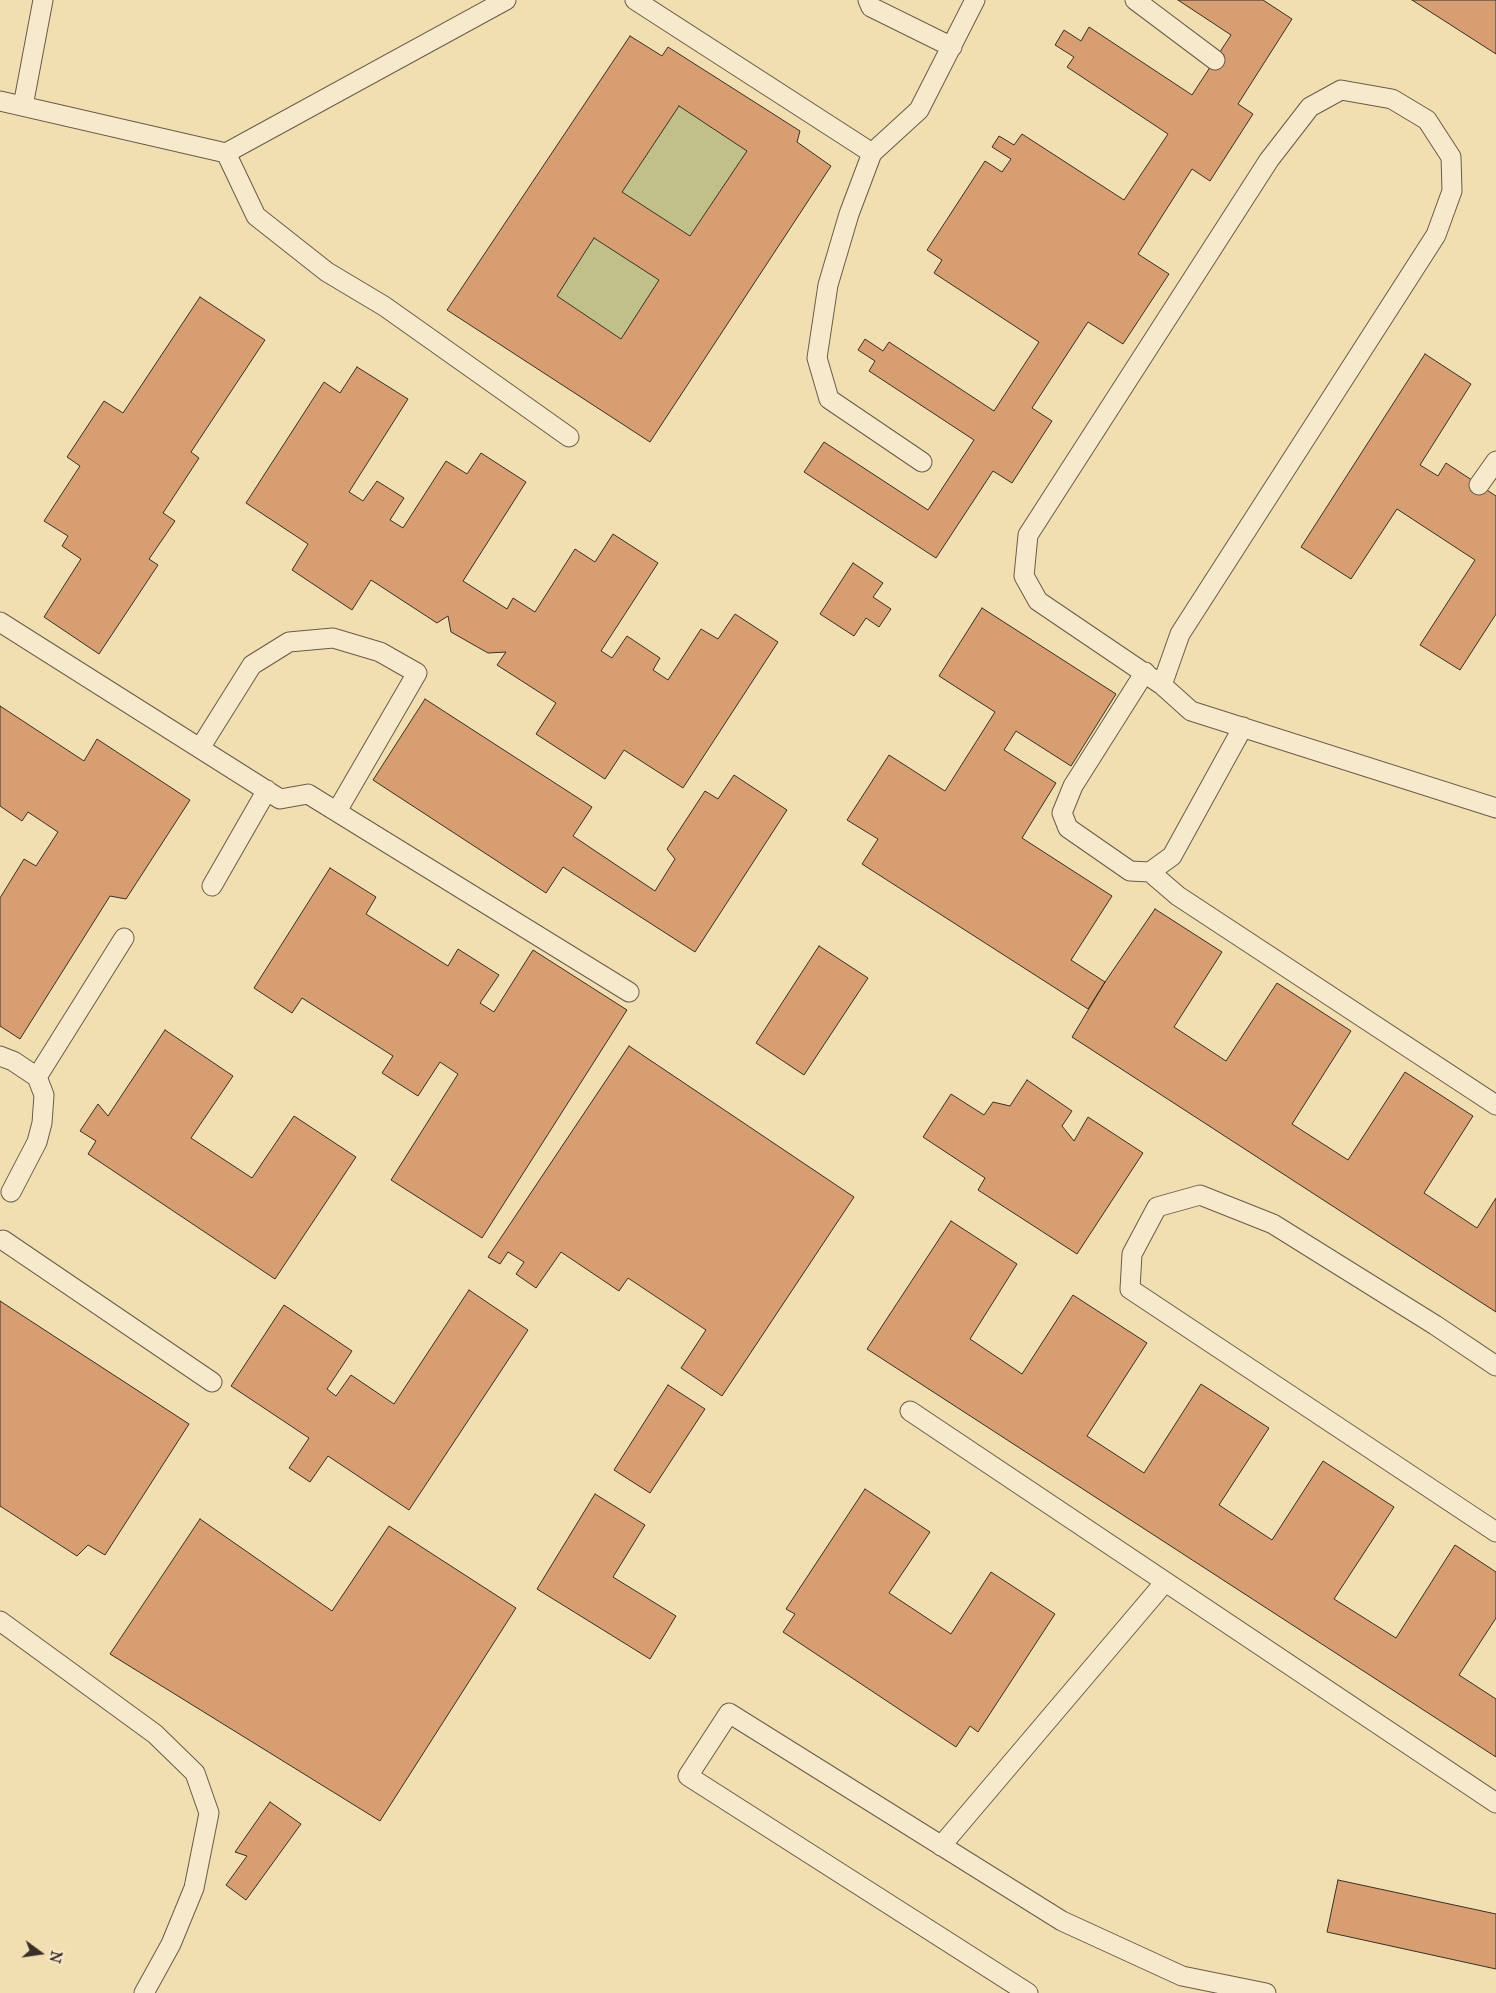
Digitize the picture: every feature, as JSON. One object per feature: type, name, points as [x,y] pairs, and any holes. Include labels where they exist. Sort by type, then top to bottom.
[{"type":"lane","points":[[23,106],[43,0]]},
{"type":"lane","points":[[0,101],[226,153],[506,0]]},
{"type":"lane","points":[[635,0],[872,153]]},
{"type":"lane","points":[[868,0],[871,7],[952,46]]},
{"type":"lane","points":[[922,462],[829,399],[817,358],[828,285],[849,214],[872,153],[919,110],[975,0]]},
{"type":"lane","points":[[1135,0],[1215,60]]},
{"type":"lane","points":[[1162,684],[1180,634],[1436,236],[1452,191],[1451,157],[1427,120],[1392,99],[1341,90],[1310,106],[1269,160],[1028,535],[1024,576],[1038,601],[1162,684],[1191,711],[1496,808]]},
{"type":"lane","points":[[226,153],[256,216],[327,272],[384,306],[569,437]]},
{"type":"lane","points":[[1479,485],[1496,461]]},
{"type":"lane","points":[[0,622],[280,799],[308,794],[629,992]]},
{"type":"lane","points":[[200,748],[252,665],[289,642],[334,638],[380,652],[417,673],[337,811]]},
{"type":"lane","points":[[1144,672],[1072,786],[1062,813],[1068,828],[1130,870],[1150,872],[1178,896],[1496,1104]]},
{"type":"lane","points":[[1150,872],[1172,856],[1243,727]]},
{"type":"lane","points":[[212,886],[267,790]]},
{"type":"lane","points":[[37,1076],[124,938]]},
{"type":"lane","points":[[0,1056],[13,1061],[37,1076],[44,1095],[42,1123],[37,1142],[11,1192]]},
{"type":"lane","points":[[1496,1366],[1435,1325],[1273,1224],[1200,1195],[1157,1207],[1132,1254],[1130,1290],[1496,1532]]},
{"type":"lane","points":[[3,1240],[212,1382]]},
{"type":"lane","points":[[910,1411],[1496,1804]]},
{"type":"lane","points":[[941,1846],[1165,1582]]},
{"type":"lane","points":[[0,1621],[154,1734],[195,1773],[209,1813],[194,1888],[171,1944],[144,1993]]},
{"type":"lane","points":[[1028,1993],[688,1776],[728,1712],[1062,1922],[1182,1976],[1266,1993]]},
{"type":"green space","points":[[679,106],[747,151],[690,236],[622,192]]},
{"type":"green space","points":[[594,238],[659,280],[621,339],[557,296]]},
{"type":"building","points":[[1178,0],[1263,0],[1292,19],[1238,104],[1253,114],[1210,181],[1192,169],[1138,254],[1169,274],[1123,344],[1088,322],[1032,408],[1052,421],[1012,483],[993,471],[936,558],[804,472],[824,442],[928,510],[974,440],[869,371],[875,361],[858,350],[865,339],[883,351],[889,342],[994,411],[1039,342],[934,273],[942,260],[927,250],[985,161],[1002,172],[1011,159],[992,147],[999,136],[1014,145],[1022,134],[1124,200],[1168,134],[1067,67],[1074,57],[1055,45],[1064,30],[1081,41],[1089,27],[1192,95],[1231,35]]},
{"type":"building","points":[[1412,0],[1496,0],[1496,54]]},
{"type":"building","points":[[630,36],[662,56],[668,47],[800,131],[797,142],[831,166],[650,442],[447,310]],"holes":[[[679,106],[747,151],[690,236],[622,192]],[[594,238],[659,280],[621,339],[557,296]]]},
{"type":"building","points":[[200,297],[265,340],[191,452],[199,458],[163,513],[175,521],[149,559],[158,565],[99,654],[44,617],[81,559],[62,546],[68,536],[44,521],[80,466],[67,457],[104,401],[123,413]]},
{"type":"building","points":[[1425,354],[1471,384],[1420,465],[1438,476],[1446,463],[1496,496],[1496,614],[1460,670],[1420,645],[1475,560],[1397,509],[1351,579],[1301,547]]},
{"type":"building","points":[[357,367],[408,399],[349,492],[363,501],[377,481],[404,498],[390,520],[403,528],[446,461],[467,474],[481,453],[526,482],[463,581],[507,609],[513,598],[535,612],[575,549],[595,562],[613,534],[658,563],[601,651],[612,658],[627,636],[660,658],[653,670],[668,680],[701,629],[718,639],[735,614],[778,642],[683,788],[624,750],[605,779],[536,734],[556,703],[497,665],[506,652],[488,653],[451,632],[448,616],[437,623],[371,580],[352,610],[292,570],[308,544],[246,503],[324,382],[340,393]]},
{"type":"building","points":[[853,563],[883,583],[873,597],[891,609],[879,627],[866,618],[854,636],[820,614]]},
{"type":"building","points":[[982,608],[1116,694],[1071,766],[1016,731],[1004,750],[1056,783],[1022,838],[1112,896],[1071,960],[1105,982],[1088,1009],[862,864],[878,839],[847,820],[889,755],[945,791],[995,712],[939,676]]},
{"type":"building","points":[[425,699],[592,807],[573,836],[655,891],[675,859],[667,849],[705,791],[718,799],[734,775],[787,810],[695,952],[563,867],[546,893],[373,780]]},
{"type":"building","points":[[0,706],[84,761],[97,739],[190,800],[126,899],[110,896],[20,1039],[0,1026],[0,898],[24,859],[36,866],[58,832],[28,812],[22,821],[0,806]]},
{"type":"building","points":[[330,868],[376,897],[366,914],[448,966],[458,949],[499,975],[480,1003],[494,1012],[533,950],[627,1010],[482,1238],[391,1180],[458,1074],[440,1062],[418,1096],[382,1073],[393,1056],[302,998],[292,1013],[254,988]]},
{"type":"building","points":[[1155,909],[1222,952],[1174,1027],[1226,1061],[1277,983],[1351,1031],[1292,1124],[1348,1160],[1405,1072],[1473,1116],[1424,1193],[1477,1228],[1496,1198],[1496,1312],[1072,1037],[1105,982]]},
{"type":"building","points":[[819,946],[868,978],[804,1075],[756,1043]]},
{"type":"building","points":[[165,1030],[233,1076],[191,1138],[252,1178],[294,1116],[356,1157],[275,1279],[88,1154],[96,1141],[80,1131],[98,1104],[108,1116]]},
{"type":"building","points":[[629,1046],[854,1197],[722,1396],[681,1368],[706,1330],[628,1278],[619,1291],[561,1252],[536,1288],[516,1274],[524,1262],[508,1252],[500,1264],[488,1257]]},
{"type":"building","points":[[1027,1080],[1072,1111],[1062,1126],[1074,1141],[1088,1117],[1143,1153],[1077,1254],[978,1190],[985,1178],[923,1137],[951,1094],[984,1115],[993,1102],[1010,1106]]},
{"type":"building","points":[[951,1221],[1017,1264],[970,1339],[1022,1374],[1073,1295],[1147,1343],[1087,1436],[1144,1473],[1201,1384],[1269,1428],[1219,1505],[1272,1540],[1323,1461],[1394,1507],[1334,1599],[1396,1638],[1455,1545],[1496,1572],[1496,1618],[1459,1675],[1496,1699],[1496,1757],[867,1349]]},
{"type":"building","points":[[469,1290],[528,1330],[409,1510],[328,1456],[310,1482],[289,1468],[309,1438],[231,1386],[284,1305],[352,1351],[327,1389],[336,1396],[351,1375],[394,1404]]},
{"type":"building","points":[[0,1301],[189,1424],[105,1555],[88,1545],[77,1556],[0,1506]]},
{"type":"building","points":[[668,1385],[705,1409],[650,1493],[614,1470]]},
{"type":"building","points":[[865,1489],[930,1532],[889,1593],[951,1634],[991,1572],[1055,1614],[978,1732],[970,1726],[956,1747],[783,1632],[795,1614],[786,1609]]},
{"type":"building","points":[[595,1494],[645,1525],[613,1577],[676,1616],[650,1659],[537,1589]]},
{"type":"building","points":[[200,1519],[332,1611],[389,1526],[516,1608],[380,1821],[110,1654]]},
{"type":"building","points":[[270,1802],[301,1824],[246,1900],[226,1885],[247,1856],[235,1852]]},
{"type":"building","points":[[1338,1880],[1496,1914],[1496,1969],[1327,1932]]}]
